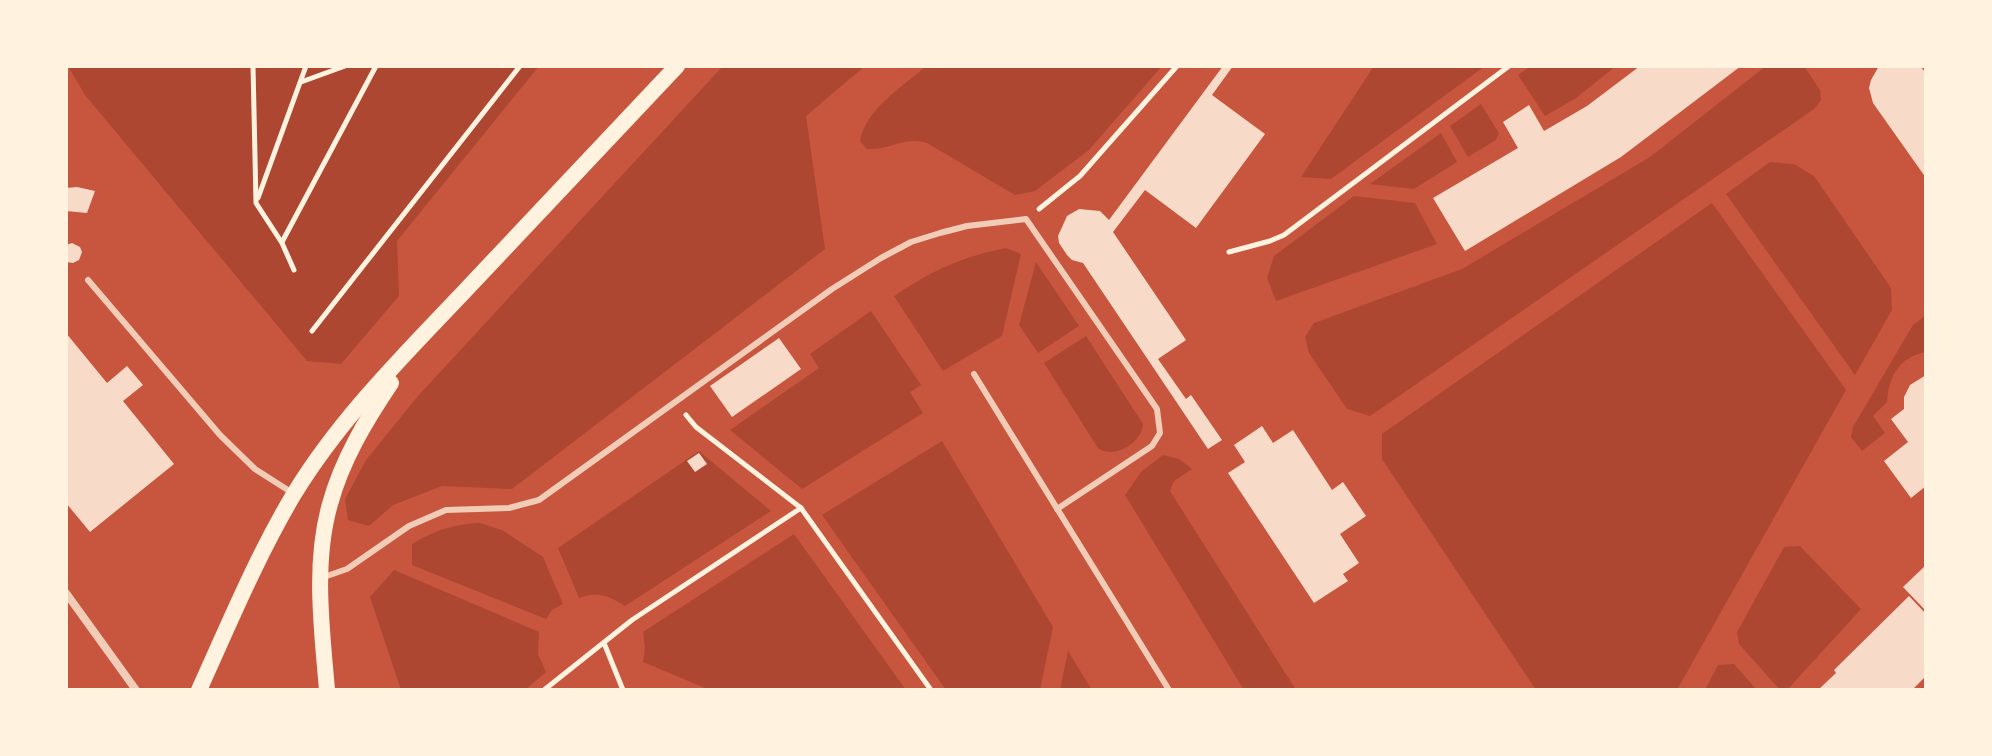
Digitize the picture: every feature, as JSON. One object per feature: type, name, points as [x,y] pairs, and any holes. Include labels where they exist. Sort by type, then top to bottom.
[{"type":"main road","points":[[199,690],[244,591],[294,494],[359,406],[677,66]]},
{"type":"main road","points":[[327,690],[321,578],[329,508],[338,478],[379,400],[429,329]]},
{"type":"street","points":[[66,593],[136,690]]},
{"type":"lane","points":[[321,578],[347,569],[409,526],[446,510],[509,508],[539,500],[832,289],[911,242],[967,226],[1026,219],[1157,409],[1160,433],[1152,446],[1057,509]]},
{"type":"lane","points":[[88,280],[220,435],[255,469],[294,494]]},
{"type":"lane","points":[[974,374],[1169,690]]},
{"type":"path","points":[[253,66],[256,203],[282,243],[294,270]]},
{"type":"path","points":[[256,203],[306,66]]},
{"type":"path","points":[[300,82],[345,66]]},
{"type":"path","points":[[282,243],[376,66]]},
{"type":"path","points":[[312,331],[520,66]]},
{"type":"path","points":[[1026,219],[1080,176],[1177,66]]},
{"type":"path","points":[[1229,252],[1284,235],[1509,66]]},
{"type":"path","points":[[676,401],[696,427],[801,508],[931,690]]},
{"type":"path","points":[[544,690],[632,620],[801,508]]},
{"type":"path","points":[[604,642],[623,690]]},
{"type":"shaded area","points":[[68,66],[539,66],[397,241],[399,296],[341,364],[307,361],[85,95]]},
{"type":"shaded area","points":[[723,66],[865,66],[806,116],[825,249],[512,489],[442,486],[393,505],[369,526],[348,520],[345,499],[366,460],[418,396]]},
{"type":"shaded area","points":[[926,66],[1162,66],[1089,150],[1035,191],[1015,195],[927,143],[911,141],[867,149],[860,141],[877,108]]},
{"type":"shaded area","points":[[1374,66],[1485,66],[1331,179],[1301,177]]},
{"type":"shaded area","points":[[1531,66],[1616,66],[1576,98],[1545,116],[1518,75]]},
{"type":"shaded area","points":[[1766,66],[1804,66],[1820,90],[1821,100],[1814,109],[1370,416],[1347,409],[1309,353],[1305,337],[1314,323],[1462,269],[1650,157]]},
{"type":"shaded area","points":[[1481,104],[1499,133],[1496,140],[1468,157],[1450,126]]},
{"type":"shaded area","points":[[1441,133],[1457,162],[1414,189],[1370,184]]},
{"type":"shaded area","points":[[1770,162],[1794,164],[1814,176],[1891,288],[1892,310],[1855,375],[1726,194]]},
{"type":"shaded area","points":[[1354,196],[1415,203],[1437,244],[1276,301],[1267,278],[1274,256]]},
{"type":"shaded area","points":[[1712,203],[1846,390],[1677,690],[1536,690],[1382,459],[1382,434]]},
{"type":"shaded area","points":[[1006,248],[1021,254],[1002,336],[943,371],[894,296],[947,266]]},
{"type":"shaded area","points":[[1036,262],[1079,326],[1038,353],[1019,325]]},
{"type":"shaded area","points":[[871,311],[921,385],[910,392],[923,413],[802,489],[730,430],[819,368],[810,354]]},
{"type":"shaded area","points":[[1926,315],[1926,352],[1908,359],[1893,376],[1887,402],[1873,416],[1885,433],[1862,451],[1851,437],[1853,427],[1913,325]]},
{"type":"shaded area","points":[[1086,336],[1143,424],[1138,437],[1119,451],[1098,448],[1044,363]]},
{"type":"shaded area","points":[[942,441],[1053,627],[1040,690],[946,690],[822,515]]},
{"type":"shaded area","points":[[699,451],[771,511],[625,606],[603,596],[579,598],[558,548]]},
{"type":"shaded area","points":[[1163,455],[1179,459],[1192,469],[1174,481],[1170,491],[1296,690],[1244,690],[1125,495],[1141,472]]},
{"type":"shaded area","points":[[480,523],[502,530],[543,557],[563,604],[552,610],[546,619],[412,565],[412,544],[445,529]]},
{"type":"shaded area","points":[[794,534],[906,690],[710,690],[643,662],[643,632]]},
{"type":"shaded area","points":[[1800,546],[1861,609],[1787,690],[1780,690],[1739,644],[1737,632],[1784,547]]},
{"type":"shaded area","points":[[394,570],[539,632],[538,654],[546,672],[525,690],[401,690],[370,597]]},
{"type":"shaded area","points":[[1068,651],[1092,690],[1060,690]]},
{"type":"shaded area","points":[[1734,664],[1757,690],[1705,690],[1718,665]]},
{"type":"building","points":[[1223,66],[1233,66],[1212,95],[1265,134],[1196,228],[1145,190],[1113,232],[1186,340],[1158,359],[1186,399],[1191,395],[1222,440],[1208,449],[1083,263],[1067,255],[1058,236],[1067,216],[1079,209],[1100,211],[1109,220]]},
{"type":"building","points":[[1640,66],[1741,66],[1621,157],[1465,251],[1433,198],[1518,148],[1503,122],[1529,105],[1544,131],[1587,106]]},
{"type":"building","points":[[1879,66],[1920,66],[1926,73],[1926,178],[1873,103],[1869,88]]},
{"type":"building","points":[[66,188],[95,191],[87,213],[66,211]]},
{"type":"building","points":[[72,243],[82,252],[79,260],[73,263],[66,262],[66,245]]},
{"type":"building","points":[[66,333],[107,383],[127,366],[143,385],[123,401],[174,464],[90,532],[66,503]]},
{"type":"building","points":[[779,338],[801,369],[732,417],[710,386]]},
{"type":"building","points":[[1926,375],[1926,486],[1911,498],[1884,461],[1908,442],[1891,419],[1904,409],[1904,397],[1910,385]]},
{"type":"building","points":[[1262,426],[1273,443],[1293,430],[1332,490],[1343,482],[1366,516],[1340,534],[1359,563],[1343,574],[1348,581],[1314,603],[1228,473],[1245,462],[1234,445]]},
{"type":"building","points":[[699,453],[707,464],[695,472],[687,461]]},
{"type":"building","points":[[1926,565],[1926,611],[1903,587]]},
{"type":"building","points":[[1909,596],[1926,614],[1926,676],[1912,690],[1818,690],[1836,673],[1834,670]]}]
